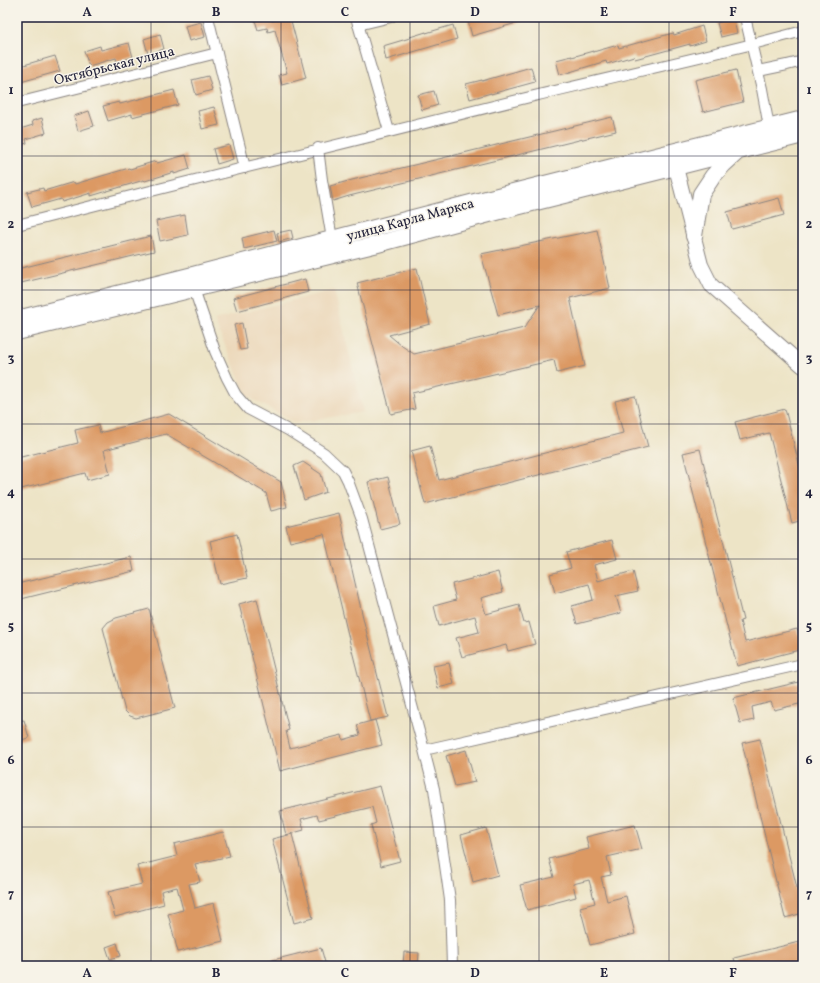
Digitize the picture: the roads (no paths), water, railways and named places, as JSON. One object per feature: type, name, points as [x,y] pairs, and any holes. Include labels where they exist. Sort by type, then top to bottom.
[{"type":"main road","name":"улица Карла Маркса","points":[[17,332],[191,282],[332,239],[803,118]]},
{"type":"main road","name":"улица Карла Маркса","points":[[17,319],[374,245],[504,210],[803,135]]},
{"type":"main road","points":[[694,236],[701,194],[713,176],[737,152]]},
{"type":"street","points":[[208,17],[245,168]]},
{"type":"street","points":[[389,131],[357,21],[391,17]]},
{"type":"street","points":[[745,17],[769,127]]},
{"type":"street","points":[[17,225],[245,168],[318,148],[752,45],[803,31]]},
{"type":"street","name":"Октябрьская улица","points":[[17,103],[217,53]]},
{"type":"street","points":[[758,71],[803,61]]},
{"type":"street","points":[[318,148],[332,239]]},
{"type":"street","points":[[672,151],[701,265],[711,285],[803,366]]},
{"type":"street","points":[[191,282],[215,351],[236,395],[248,409],[288,430],[319,450],[343,471],[348,481],[362,519],[434,789],[450,900],[452,966]]},
{"type":"street","points":[[424,750],[803,664]]}]
